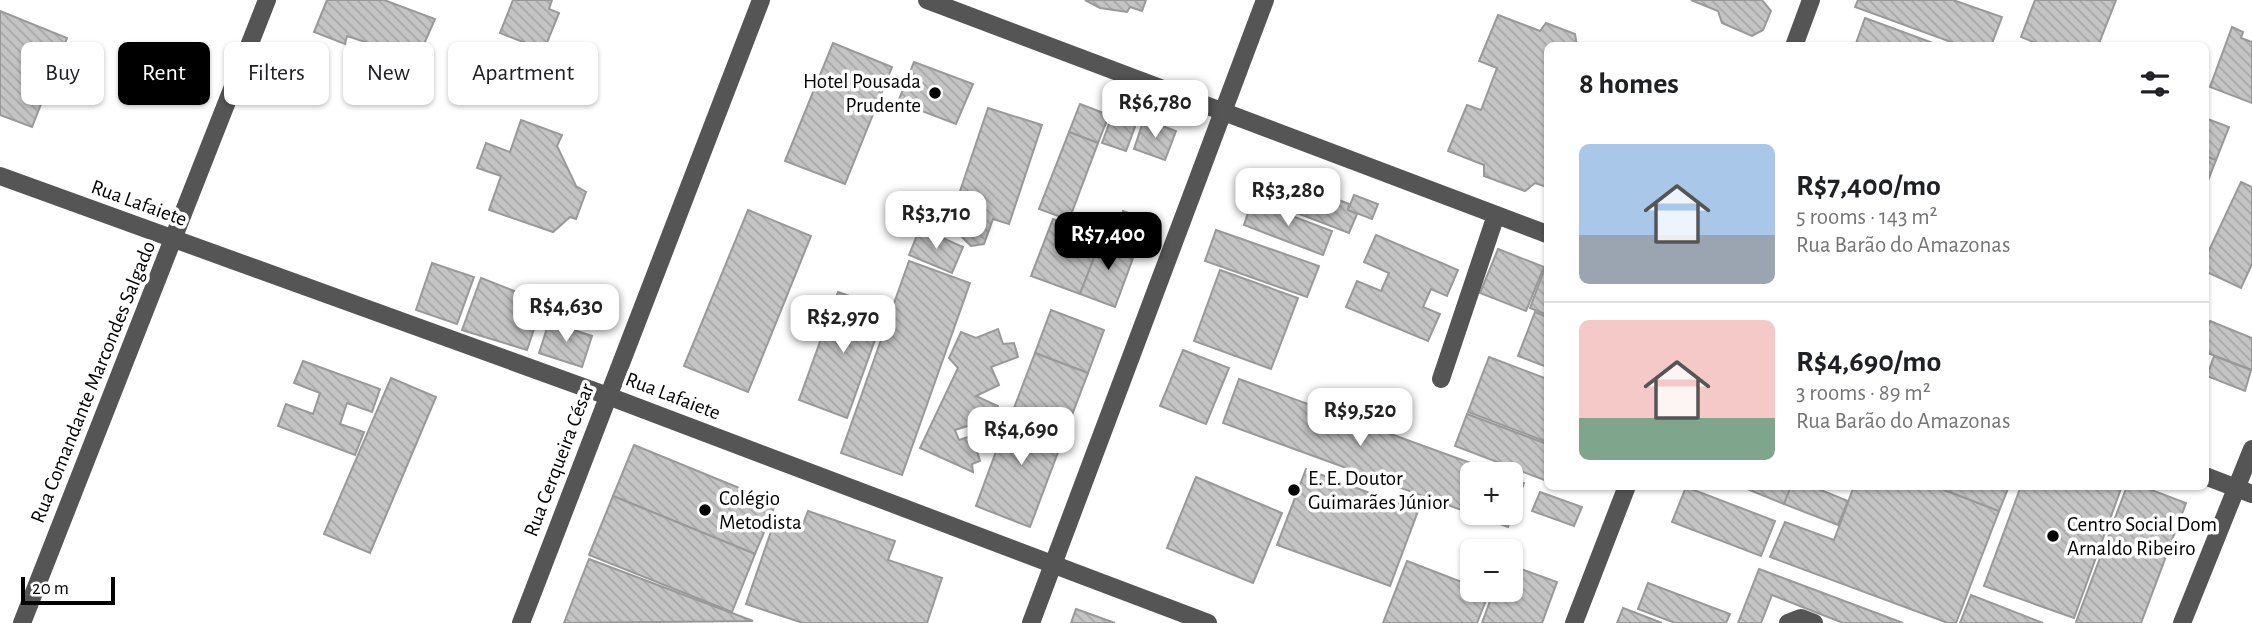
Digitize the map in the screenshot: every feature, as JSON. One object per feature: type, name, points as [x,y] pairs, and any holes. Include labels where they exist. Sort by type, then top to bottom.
[{"type":"street","name":"Rua Comandante Marcondes Salgado","points":[[22,623],[267,0]]},
{"type":"street","name":"Rua Cerqueira César","points":[[521,623],[761,0]]},
{"type":"street","points":[[927,0],[1544,233]]},
{"type":"street","points":[[1031,623],[1265,0]]},
{"type":"street","points":[[1795,42],[1811,0]]},
{"type":"street","name":"Rua Lafaiete","points":[[0,176],[608,396],[1208,623]]},
{"type":"street","points":[[1441,379],[1496,215]]},
{"type":"street","points":[[2182,623],[2244,491],[2252,449]]},
{"type":"street","points":[[2209,478],[2244,491]]},
{"type":"street","points":[[1574,623],[1625,490]]},
{"type":"street","points":[[1788,623],[1801,618],[1814,623]]},
{"type":"building","points":[[327,0],[384,0],[435,19],[425,42],[365,42],[347,36],[343,43],[314,32]]},
{"type":"building","points":[[513,0],[552,0],[549,9],[559,13],[547,42],[523,42],[500,33]]},
{"type":"building","points":[[1085,0],[1146,0],[1142,11],[1130,7],[1127,12],[1100,8]]},
{"type":"building","points":[[1691,0],[1762,0],[1771,11],[1763,30],[1752,36],[1722,23],[1718,11]]},
{"type":"building","points":[[1858,0],[1953,0],[2002,17],[1993,42],[1951,42],[1855,7]]},
{"type":"building","points":[[2035,0],[2116,0],[2100,42],[2034,42],[2021,37]]},
{"type":"building","points":[[0,11],[67,38],[65,42],[21,42],[21,105],[41,105],[32,127],[0,115]]},
{"type":"building","points":[[1498,15],[1540,31],[1546,23],[1575,34],[1576,42],[1544,42],[1544,186],[1535,183],[1525,191],[1484,176],[1484,165],[1448,151],[1467,105],[1481,110],[1497,68],[1479,61]]},
{"type":"building","points":[[1865,18],[1930,42],[1856,42]]},
{"type":"building","points":[[2232,27],[2243,32],[2241,38],[2252,42],[2252,103],[2210,87]]},
{"type":"building","points":[[833,43],[892,67],[845,184],[785,161]]},
{"type":"building","name":"Hotel Pousada Prudente","points":[[914,62],[973,84],[956,124],[898,102]]},
{"type":"building","points":[[1080,104],[1109,115],[1098,143],[1069,132]]},
{"type":"building","points":[[988,108],[1042,125],[1009,224],[993,219],[984,244],[971,246],[961,236],[970,211],[955,206]]},
{"type":"building","points":[[1115,108],[1139,116],[1126,151],[1102,143]]},
{"type":"building","points":[[1144,119],[1176,131],[1165,160],[1134,149]]},
{"type":"building","points":[[521,120],[562,135],[557,146],[576,186],[586,192],[576,219],[570,217],[553,232],[489,210],[501,176],[477,168],[486,143],[510,152]]},
{"type":"building","points":[[2209,120],[2229,127],[2216,160],[2209,157]]},
{"type":"building","points":[[1069,132],[1098,143],[1069,220],[1039,209]]},
{"type":"building","points":[[2209,157],[2216,160],[2209,178]]},
{"type":"building","points":[[1264,171],[1349,204],[1348,210],[1357,214],[1349,233],[1255,197]]},
{"type":"building","points":[[2241,182],[2252,187],[2252,264],[2241,288],[2209,273],[2209,250]]},
{"type":"building","points":[[1354,195],[1378,204],[1372,219],[1348,210]]},
{"type":"building","points":[[1252,201],[1332,231],[1323,255],[1244,225]]},
{"type":"building","points":[[748,210],[811,236],[748,392],[684,366]]},
{"type":"building","points":[[1123,211],[1150,221],[1143,240],[1116,231]]},
{"type":"building","points":[[1053,219],[1102,237],[1080,294],[1031,276]]},
{"type":"building","points":[[920,228],[963,247],[952,273],[909,255]]},
{"type":"building","points":[[1216,230],[1319,266],[1307,297],[1205,261]]},
{"type":"building","points":[[1376,235],[1458,270],[1447,296],[1431,289],[1423,307],[1440,314],[1428,341],[1346,307],[1357,281],[1381,291],[1389,273],[1364,262]]},
{"type":"building","points":[[1102,237],[1136,250],[1115,307],[1080,294]]},
{"type":"building","points":[[1498,249],[1544,267],[1526,311],[1480,293]]},
{"type":"building","points":[[909,261],[970,283],[902,475],[841,453]]},
{"type":"building","points":[[432,263],[474,277],[457,324],[416,310]]},
{"type":"building","points":[[1220,270],[1298,298],[1271,369],[1194,341]]},
{"type":"building","points":[[1544,270],[1544,314],[1530,308]]},
{"type":"building","points":[[481,278],[543,302],[527,350],[462,330]]},
{"type":"building","points":[[838,292],[886,309],[847,418],[799,400]]},
{"type":"building","points":[[1051,310],[1104,330],[1088,373],[1035,353]]},
{"type":"building","points":[[1535,312],[1544,316],[1544,366],[1518,356]]},
{"type":"building","points":[[2210,321],[2252,338],[2252,370],[2209,354]]},
{"type":"building","points":[[549,322],[592,336],[582,367],[539,353]]},
{"type":"building","points":[[998,329],[1003,344],[1014,343],[1018,357],[991,367],[999,385],[976,396],[998,406],[997,416],[992,422],[976,416],[974,424],[955,430],[959,440],[977,434],[982,450],[977,451],[980,461],[972,464],[973,472],[920,448],[958,368],[949,358],[961,332],[976,338]]},
{"type":"building","points":[[1183,350],[1229,368],[1206,424],[1160,406]]},
{"type":"building","points":[[1035,353],[1088,373],[1067,428],[1014,408]]},
{"type":"building","points":[[2214,356],[2251,370],[2245,391],[2209,377]]},
{"type":"building","points":[[1489,357],[1544,378],[1544,441],[1468,412]]},
{"type":"building","points":[[303,361],[380,389],[372,412],[347,403],[340,424],[364,432],[355,455],[278,426],[286,404],[313,414],[320,393],[294,383]]},
{"type":"building","points":[[391,378],[436,397],[370,553],[324,534]]},
{"type":"building","points":[[1239,379],[1468,462],[1460,462],[1460,509],[1223,423]]},
{"type":"building","points":[[1012,408],[1067,428],[1030,527],[976,506]]},
{"type":"building","points":[[1467,414],[1544,443],[1544,480],[1523,472],[1523,462],[1497,462],[1455,446]]},
{"type":"building","points":[[634,445],[776,503],[755,554],[613,496]]},
{"type":"building","points":[[1306,469],[1418,511],[1390,586],[1277,545]]},
{"type":"building","points":[[1196,477],[1282,513],[1253,583],[1167,548]]},
{"type":"building","points":[[1685,490],[1694,490],[1775,521],[1761,556],[1672,522]]},
{"type":"building","points":[[1750,490],[1789,490],[1784,504]]},
{"type":"building","points":[[1789,490],[1821,490],[1848,501],[1838,525],[1784,504]]},
{"type":"building","points":[[1853,490],[1944,490],[1999,511],[1956,623],[1948,623],[1770,557],[1785,522],[1834,540]]},
{"type":"building","points":[[1944,490],[2007,490],[1999,511]]},
{"type":"building","name":"Centro Social Dom Arnaldo Ribeiro","points":[[2020,490],[2121,490],[2074,618],[1984,586]]},
{"type":"building","points":[[2126,490],[2152,490],[2186,503],[2141,623],[2076,622]]},
{"type":"building","points":[[1540,492],[1582,507],[1574,526],[1532,511]]},
{"type":"building","points":[[613,496],[755,554],[732,612],[589,555]]},
{"type":"building","points":[[808,511],[895,541],[888,560],[942,578],[927,623],[803,623],[746,604],[775,520],[801,529]]},
{"type":"building","points":[[589,559],[753,621],[564,623]]},
{"type":"building","points":[[1407,561],[1460,581],[1460,602],[1485,602],[1477,623],[1383,623]]},
{"type":"building","points":[[1759,569],[1903,623],[1843,623],[1772,595],[1761,623],[1738,623]]},
{"type":"building","points":[[1523,570],[1557,582],[1542,623],[1482,623],[1490,602],[1523,602]]},
{"type":"building","points":[[1648,583],[1730,614],[1726,623],[1675,623],[1638,609]]},
{"type":"building","points":[[1971,595],[2043,623],[1960,623]]},
{"type":"building","points":[[1623,608],[1662,623],[1617,623]]},
{"type":"building","points":[[1076,609],[1115,623],[1071,623]]},
{"type":"place","name":"Hotel Pousada Prudente","points":[[935,93]]},
{"type":"place","name":"E. E. Doutor Guimarães Júnior","points":[[1294,490]]},
{"type":"place","name":"Colégio Metodista","points":[[705,510]]},
{"type":"place","name":"Centro Social Dom Arnaldo Ribeiro","points":[[2053,536]]}]
